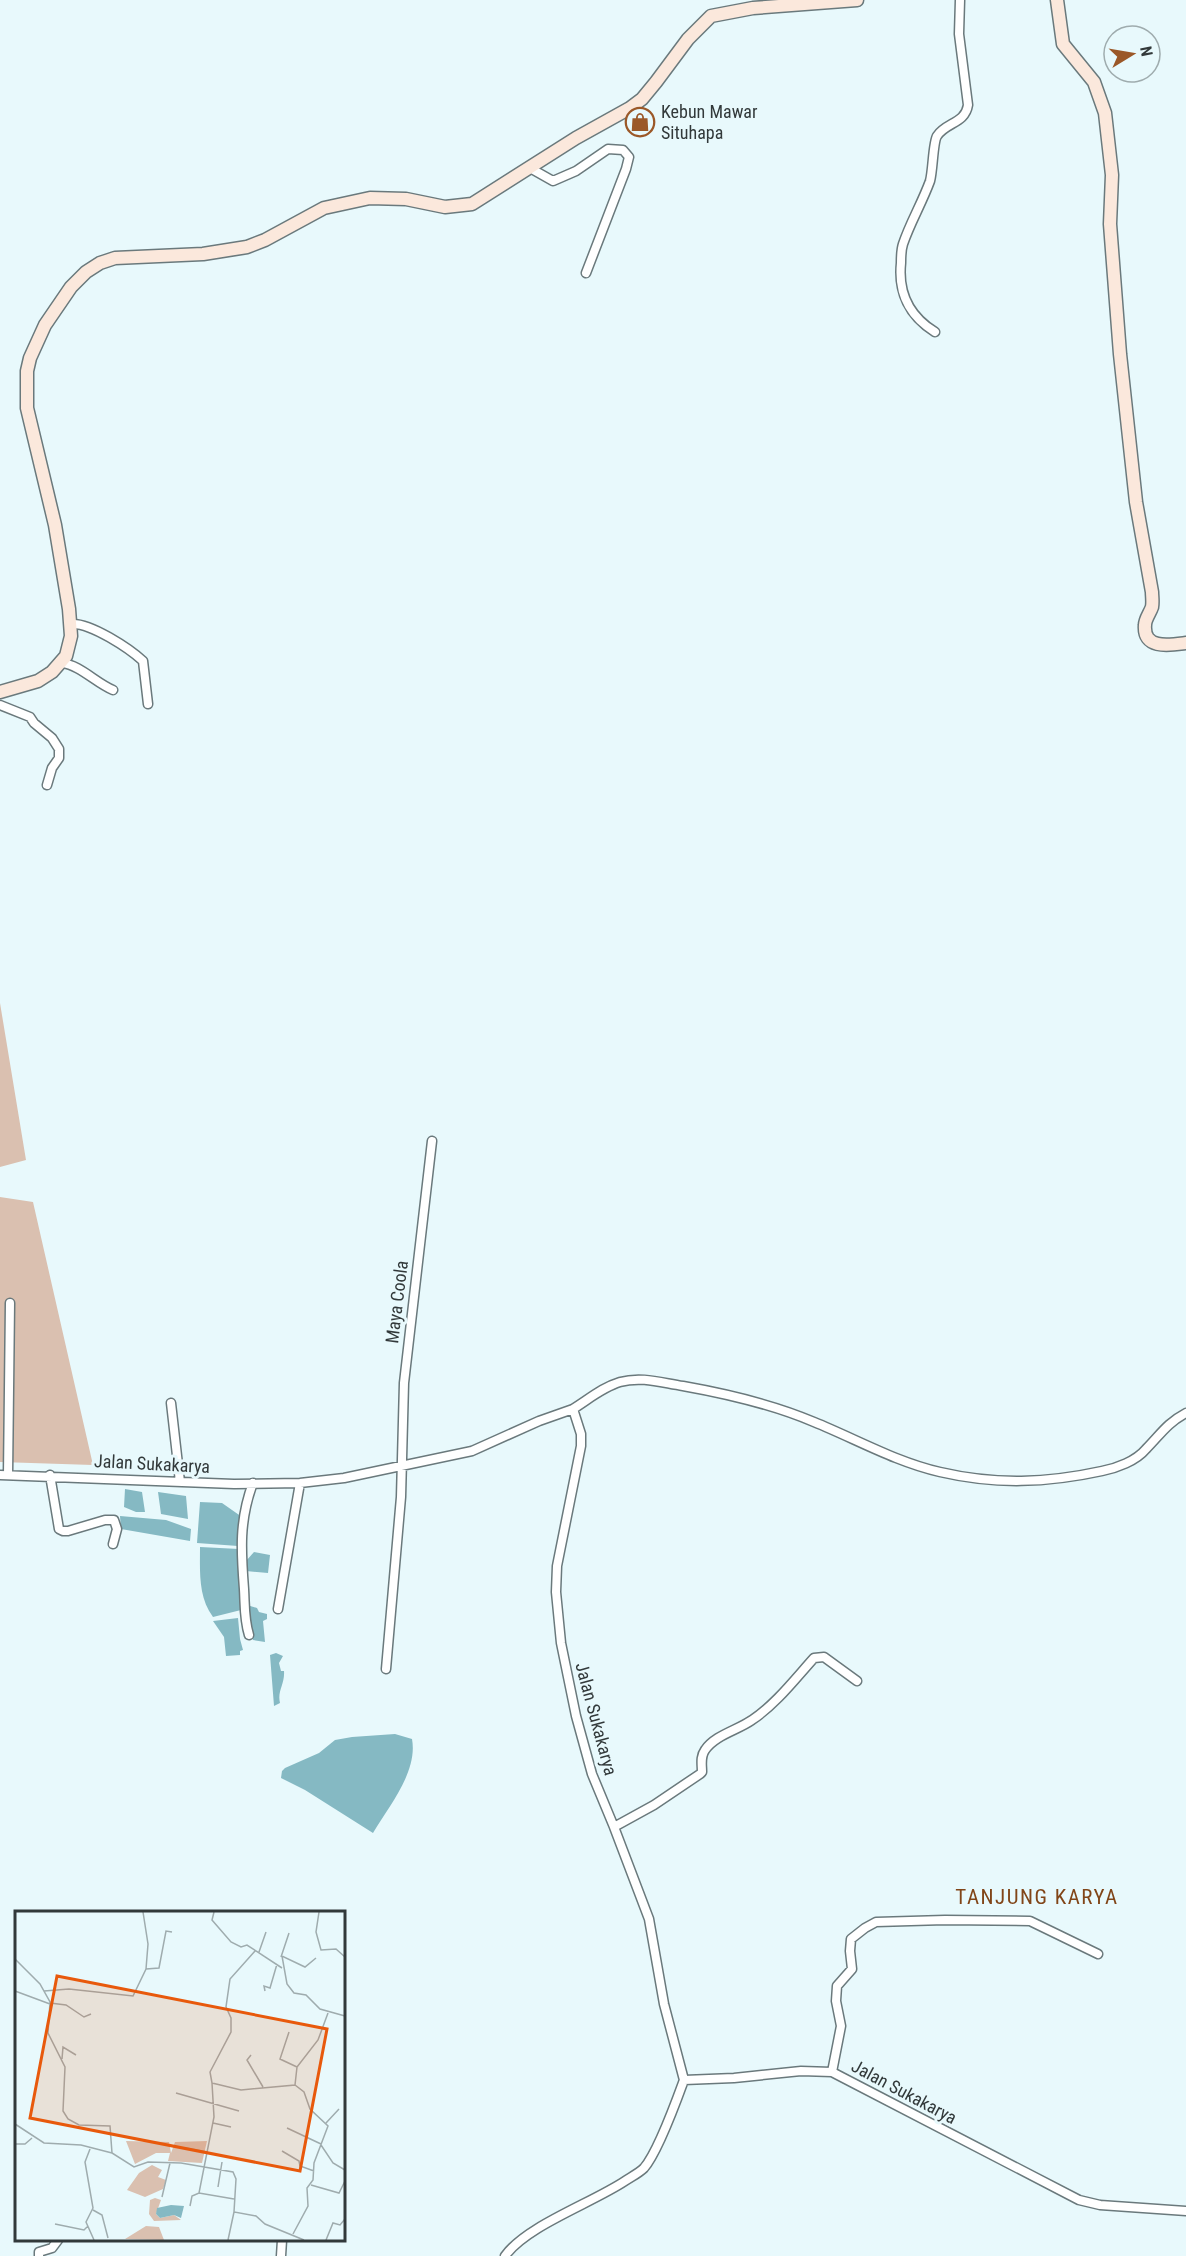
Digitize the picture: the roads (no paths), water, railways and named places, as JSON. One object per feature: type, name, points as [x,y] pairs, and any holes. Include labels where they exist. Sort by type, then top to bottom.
[{"type":"main road","points":[[0,692],[38,681],[62,663],[68,648],[71,624],[55,525],[27,408],[27,371],[30,358],[45,325],[71,287],[86,272],[115,258],[203,254],[246,247],[265,240],[324,208],[370,198],[406,199],[437,207],[460,207],[482,199],[576,138],[642,99],[688,39],[711,16],[746,9],[857,0]]},
{"type":"main road","points":[[1057,0],[1063,44],[1094,82],[1105,113],[1112,175],[1110,224],[1120,354],[1135,496],[1152,592],[1152,606],[1145,624],[1146,632],[1149,640],[1155,645],[1186,643]]},
{"type":"street","points":[[935,332],[916,317],[901,288],[902,246],[931,178],[935,156],[934,143],[937,135],[962,119],[967,112],[959,34],[960,0]]},
{"type":"street","points":[[530,168],[553,181],[576,171],[608,149],[623,150],[629,158],[586,273]]},
{"type":"street","points":[[71,624],[81,624],[105,635],[143,662],[148,704]]},
{"type":"street","points":[[62,663],[113,690]]},
{"type":"street","points":[[0,705],[30,717],[52,738],[59,749],[59,758],[52,768],[47,785]]},
{"type":"street","name":"Maya Coola","points":[[386,1669],[396,1563],[404,1383],[432,1141]]},
{"type":"street","points":[[4,1474],[10,1302]]},
{"type":"street","points":[[573,1409],[605,1388],[633,1380],[653,1380],[737,1397],[785,1411],[856,1441],[940,1472],[1007,1482],[1050,1480],[1103,1471],[1124,1464],[1144,1452],[1157,1435],[1186,1413]]},
{"type":"street","points":[[171,1403],[180,1482]]},
{"type":"street","name":"Jalan Sukakarya","points":[[4,1474],[253,1483],[344,1478],[472,1451],[539,1421],[573,1409],[581,1434],[581,1446],[556,1577],[557,1615],[566,1671],[588,1764],[649,1919],[663,1996],[684,2080],[734,2078],[801,2071],[832,2072],[1079,2200],[1100,2205],[1186,2211]]},
{"type":"street","points":[[50,1475],[59,1529],[68,1531],[114,1520],[117,1529],[113,1544]]},
{"type":"street","points":[[278,1609],[300,1482]]},
{"type":"street","points":[[249,1635],[244,1618],[240,1549],[247,1498],[253,1483]]},
{"type":"street","points":[[614,1827],[700,1774],[703,1754],[710,1744],[752,1720],[769,1707],[814,1658],[824,1657],[857,1681]]},
{"type":"street","points":[[832,2072],[841,2026],[836,2001],[837,1986],[852,1969],[851,1940],[870,1924],[925,1920],[1030,1922],[1098,1954]]},
{"type":"street","points":[[505,2256],[530,2232],[613,2189],[643,2168],[653,2153],[684,2080]]},
{"type":"street","points":[[39,2256],[39,2252],[52,2248],[57,2241]]},
{"type":"street","points":[[281,2256],[282,2241]]},
{"type":"water","points":[[125,1489],[142,1492],[145,1512],[136,1512],[124,1507]]},
{"type":"water","points":[[158,1492],[186,1496],[188,1519],[161,1514]]},
{"type":"water","points":[[200,1502],[222,1503],[242,1517],[238,1546],[197,1543]]},
{"type":"water","points":[[120,1516],[166,1520],[191,1529],[190,1541],[121,1529]]},
{"type":"water","points":[[200,1547],[239,1549],[241,1610],[213,1617],[202,1592]]},
{"type":"water","points":[[254,1552],[270,1555],[268,1573],[246,1571],[246,1561]]},
{"type":"water","points":[[247,1605],[267,1614],[267,1619],[263,1621],[265,1642],[253,1640],[251,1623],[246,1617]]},
{"type":"water","points":[[238,1618],[243,1650],[240,1651],[240,1655],[226,1656],[224,1637],[213,1621]]},
{"type":"water","points":[[276,1653],[283,1656],[279,1663],[284,1676],[280,1703],[274,1706],[270,1655]]},
{"type":"water","points":[[395,1734],[412,1739],[411,1764],[401,1788],[373,1833],[305,1790],[281,1778],[285,1768],[319,1753],[335,1740]]},
{"type":"place","name":"Kebun Mawar Situhapa","points":[[640,122]]},
{"type":"district","name":"TANJUNG KARYA","points":[[1037,1897]]}]
